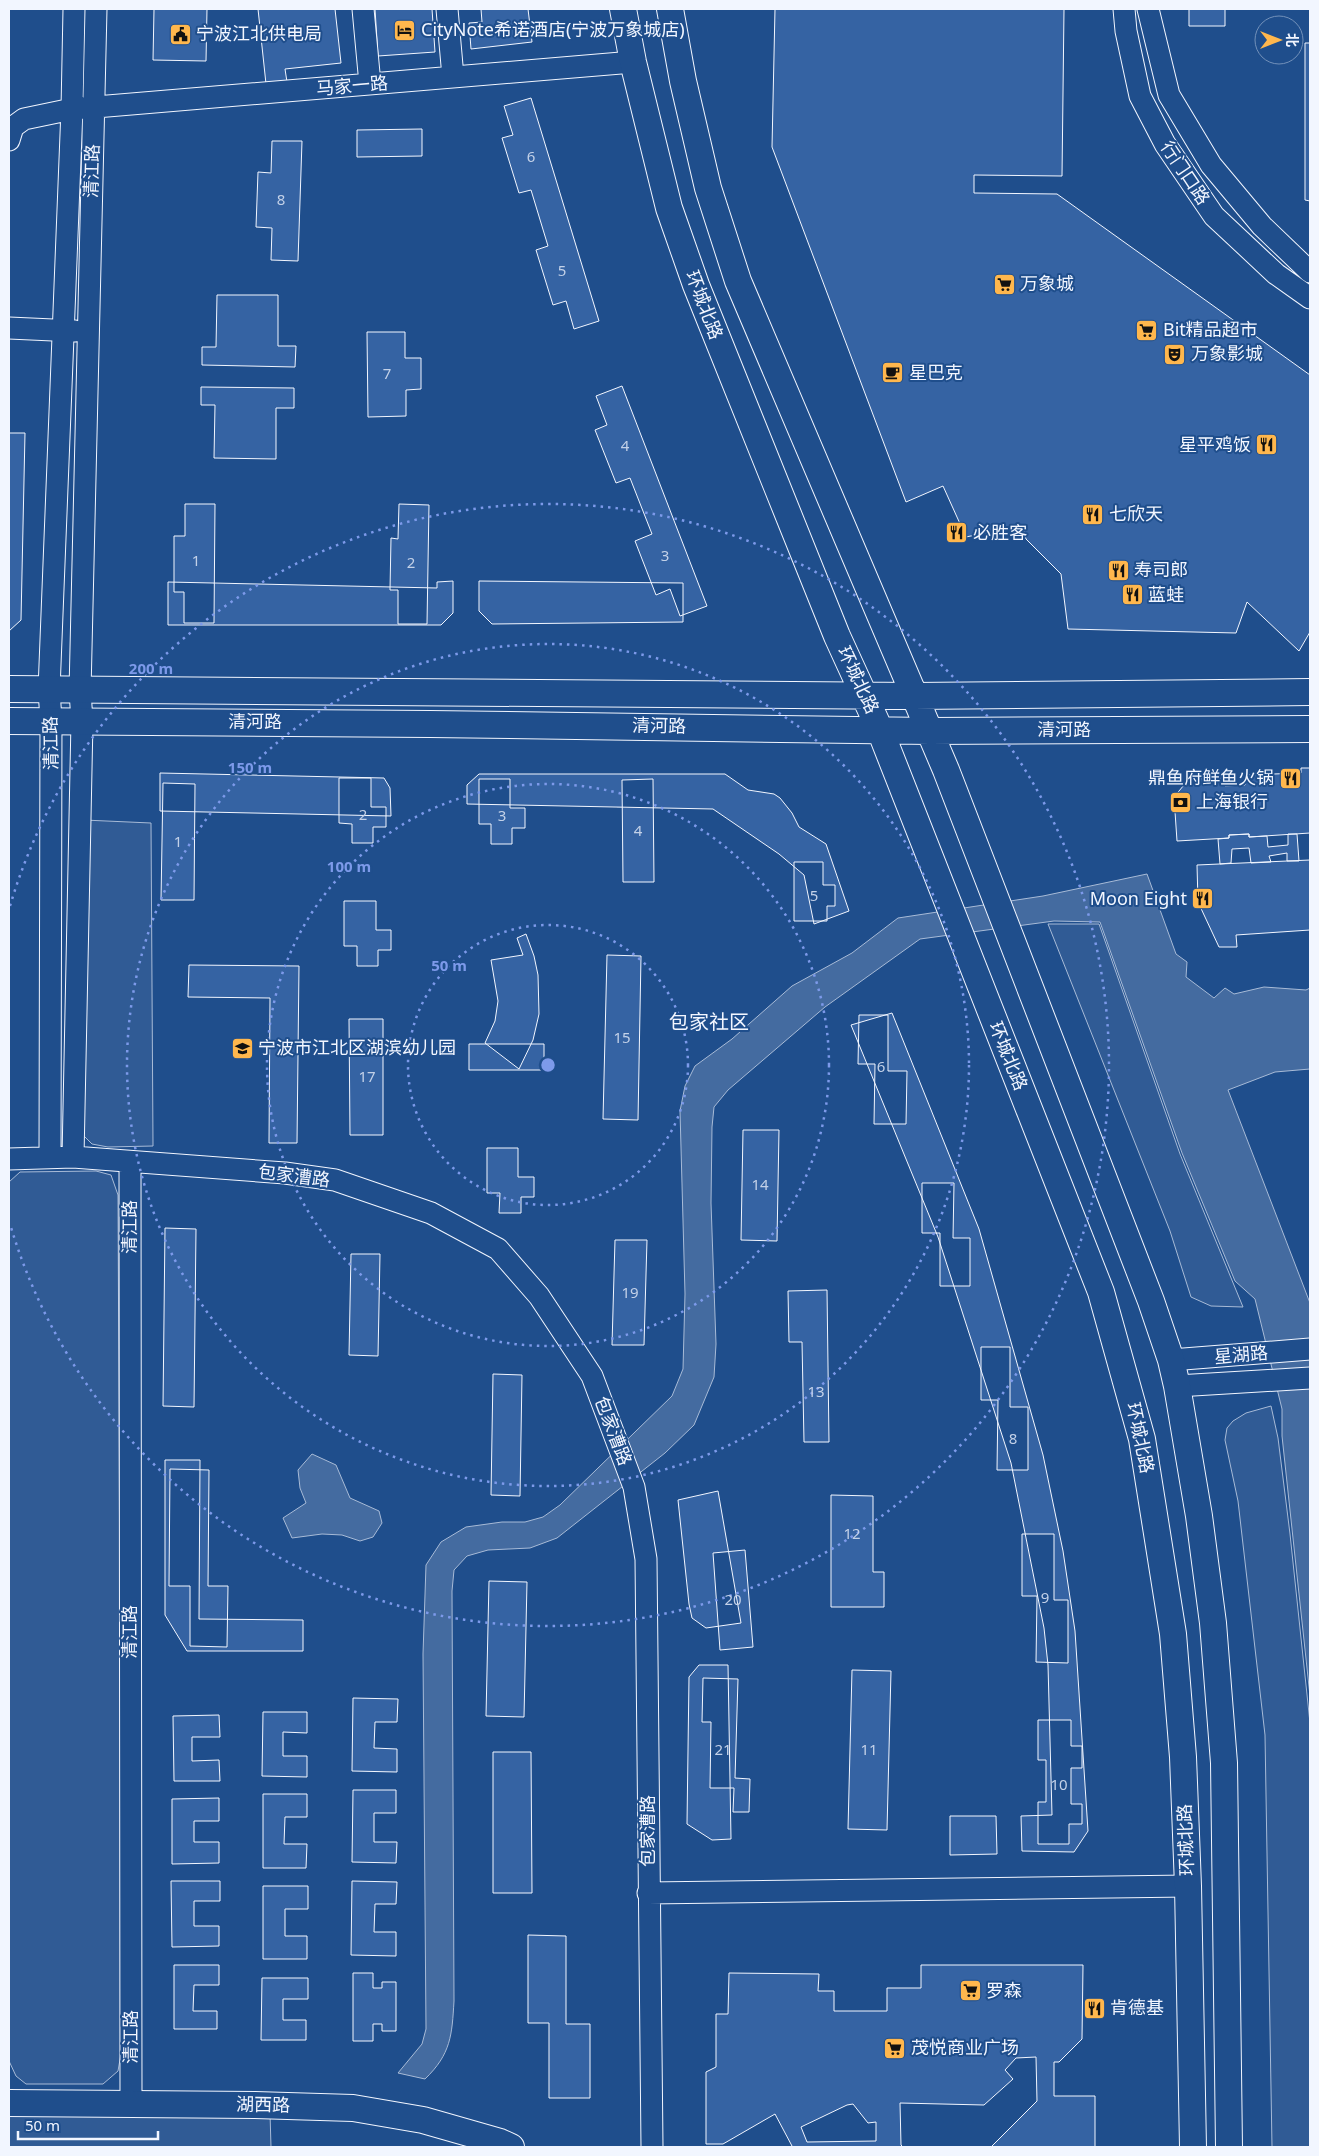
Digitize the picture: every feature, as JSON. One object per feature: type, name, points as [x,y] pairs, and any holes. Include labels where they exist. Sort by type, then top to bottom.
[{"type":"main road","name":"环城北路","points":[[623,9],[633,62],[669,208],[696,285],[837,636],[866,695],[1101,1292],[1128,1386],[1142,1439],[1173,1634],[1183,1757],[1188,1886],[1193,2147]]},
{"type":"main road","points":[[670,9],[683,81],[708,188],[738,281],[930,731],[1067,1080],[1151,1300],[1171,1360],[1199,1516],[1213,1623],[1224,1763],[1229,2147]]},
{"type":"main road","name":"清河路","points":[[9,689],[914,696],[1310,692]]},
{"type":"main road","name":"清河路","points":[[9,721],[930,731],[1310,730]]},
{"type":"main road","name":"湖西路","points":[[9,2102],[353,2108],[423,2120],[500,2142],[511,2147]]},
{"type":"street","name":"清江路","points":[[50,1157],[51,720],[49,690],[72,109],[74,9]]},
{"type":"street","name":"清江路","points":[[73,1157],[82,721],[80,691],[96,9]]},
{"type":"street","points":[[363,9],[370,84]]},
{"type":"street","points":[[447,9],[453,77]]},
{"type":"street","name":"行门口路","points":[[1124,9],[1126,31],[1140,96],[1165,144],[1214,216],[1276,274],[1310,298]]},
{"type":"street","name":"行门口路","points":[[1148,9],[1169,95],[1211,165],[1262,226],[1310,272]]},
{"type":"street","name":"马家一路","points":[[9,140],[13,127],[24,119],[72,109],[633,62]]},
{"type":"street","points":[[9,328],[88,333]]},
{"type":"street","name":"包家漕路","points":[[9,1159],[73,1157],[285,1173],[345,1184],[431,1213],[498,1249],[539,1296],[592,1376],[634,1487],[646,1559],[652,2147]]},
{"type":"street","name":"清江路","points":[[130,1162],[131,2103]]},
{"type":"street","name":"星湖路","points":[[1171,1360],[1310,1349]]},
{"type":"street","name":"星湖路","points":[[1177,1386],[1310,1378]]},
{"type":"street","points":[[648,1893],[1188,1886]]},
{"type":"shaded area","points":[[84,820],[151,823],[153,1146],[108,1147],[92,1144],[81,1133]]},
{"type":"shaded area","points":[[1147,874],[1176,954],[1187,962],[1186,977],[1214,998],[1225,988],[1234,994],[1264,987],[1306,990],[1310,988],[1310,1069],[1275,1072],[1228,1090],[1310,1303],[1310,1696],[1282,1436],[1282,1409],[1255,1299],[1235,1281],[1182,1153],[1100,922],[1054,921],[920,939],[825,1007],[728,1090],[714,1107],[711,1203],[716,1344],[714,1377],[694,1425],[665,1453],[557,1538],[530,1548],[488,1550],[467,1556],[454,1570],[452,1591],[454,2001],[451,2034],[449,2043],[440,2061],[425,2079],[398,2073],[422,2044],[426,2029],[423,1654],[426,1565],[441,1542],[466,1527],[502,1522],[525,1522],[543,1517],[560,1505],[672,1396],[683,1369],[685,1294],[680,1111],[685,1086],[695,1066],[732,1039],[792,986],[852,953],[898,918],[1043,896]]},
{"type":"shaded area","points":[[1048,924],[1099,924],[1180,1154],[1243,1307],[1211,1306],[1191,1297],[1170,1231]]},
{"type":"shaded area","points":[[96,1171],[111,1175],[118,1195],[122,2048],[118,2071],[103,2084],[26,2084],[16,2076],[9,2061],[9,1182],[20,1172]]},
{"type":"shaded area","points":[[1271,1406],[1278,1438],[1290,1534],[1310,1723],[1310,2147],[1272,2147],[1265,1735],[1238,1501],[1225,1440],[1227,1428],[1233,1421],[1246,1413]]},
{"type":"shaded area","points":[[312,1454],[336,1465],[350,1498],[379,1511],[382,1523],[373,1537],[360,1541],[342,1535],[322,1534],[292,1538],[283,1518],[306,1503],[300,1488],[298,1470]]},
{"type":"shaded area","points":[[9,2112],[270,2113],[271,2147],[9,2147]]},
{"type":"building","name":"宁波江北供电局","points":[[154,9],[207,9],[206,61],[153,60]]},
{"type":"building","points":[[258,9],[335,9],[341,63],[285,69],[287,82],[266,84]]},
{"type":"building","name":"CityNote希诺酒店(宁波万象城店)","points":[[375,9],[432,9],[435,52],[378,56]]},
{"type":"building","points":[[481,9],[528,9],[532,42],[471,49],[469,23],[482,22]]},
{"type":"building","name":"万象城","points":[[775,9],[1064,9],[1062,176],[974,175],[974,193],[1057,194],[1310,375],[1310,632],[1299,651],[1247,602],[1236,633],[1068,629],[1061,574],[1026,539],[1022,525],[966,537],[943,486],[906,502],[772,147]]},
{"type":"building","points":[[1189,9],[1225,9],[1225,26],[1189,26]]},
{"type":"building","points":[[1305,43],[1310,43],[1310,201],[1305,200]]},
{"type":"building","points":[[531,98],[599,321],[574,329],[566,301],[553,305],[536,250],[548,246],[531,190],[519,193],[502,138],[513,135],[504,106]]},
{"type":"building","points":[[422,129],[422,156],[357,157],[357,130]]},
{"type":"building","points":[[272,141],[302,141],[298,261],[271,260],[272,228],[256,227],[258,172],[271,173]]},
{"type":"building","points":[[217,295],[278,295],[278,346],[296,346],[295,367],[202,365],[202,347],[216,347]]},
{"type":"building","points":[[367,332],[405,332],[405,358],[421,358],[421,389],[406,390],[406,416],[368,417]]},
{"type":"building","points":[[622,386],[707,606],[680,616],[670,589],[656,595],[635,541],[652,534],[630,478],[616,483],[595,430],[607,425],[596,396]]},
{"type":"building","points":[[201,387],[294,388],[294,408],[276,408],[276,459],[214,458],[215,405],[201,405]]},
{"type":"building","points":[[9,433],[25,433],[21,620],[9,631]]},
{"type":"building","points":[[185,504],[215,504],[214,623],[184,623],[184,592],[174,592],[174,536],[185,536]]},
{"type":"building","points":[[399,504],[429,505],[427,624],[398,624],[398,590],[390,590],[391,538],[398,539]]},
{"type":"building","points":[[453,581],[453,613],[441,625],[168,625],[168,582],[437,588],[437,582]]},
{"type":"building","points":[[479,581],[683,583],[683,622],[492,624],[479,611]]},
{"type":"building","points":[[1301,768],[1310,768],[1310,833],[1249,837],[1249,834],[1229,835],[1229,838],[1177,841],[1174,797],[1189,779],[1225,778],[1225,786],[1245,785],[1246,775],[1301,773]]},
{"type":"building","points":[[160,773],[384,778],[390,788],[391,816],[160,811]]},
{"type":"building","points":[[479,774],[725,774],[748,790],[774,794],[780,798],[792,813],[799,827],[826,844],[849,911],[814,924],[804,875],[779,854],[713,809],[467,804],[467,785]]},
{"type":"building","points":[[339,778],[371,778],[371,807],[386,807],[386,827],[373,827],[373,843],[352,843],[352,824],[339,823]]},
{"type":"building","points":[[479,779],[510,779],[510,808],[525,808],[525,828],[512,828],[512,844],[491,844],[491,824],[479,824]]},
{"type":"building","points":[[653,779],[654,882],[623,882],[622,780]]},
{"type":"building","points":[[163,783],[195,784],[194,900],[161,900]]},
{"type":"building","points":[[1249,834],[1249,837],[1267,836],[1268,847],[1288,845],[1288,834],[1297,834],[1299,861],[1287,861],[1287,853],[1269,856],[1271,862],[1251,863],[1249,848],[1232,849],[1231,863],[1220,864],[1218,839],[1229,838],[1229,835]]},
{"type":"building","points":[[1310,860],[1310,930],[1236,935],[1237,947],[1219,947],[1198,902],[1197,865]]},
{"type":"building","points":[[794,862],[823,862],[823,885],[835,885],[835,906],[827,906],[827,921],[794,921]]},
{"type":"building","points":[[344,901],[376,901],[376,930],[391,930],[391,950],[378,950],[378,966],[357,966],[357,946],[344,946]]},
{"type":"building","points":[[526,934],[538,975],[539,1014],[533,1040],[519,1069],[485,1043],[495,1021],[498,1001],[491,960],[523,955],[517,938]]},
{"type":"building","points":[[607,955],[641,956],[638,1120],[603,1119]]},
{"type":"building","points":[[189,965],[299,966],[297,1143],[269,1143],[270,998],[188,997]]},
{"type":"building","points":[[892,1013],[979,1229],[1043,1455],[1063,1551],[1075,1631],[1088,1831],[1074,1852],[1022,1851],[1021,1816],[1052,1815],[1048,1665],[1044,1628],[1011,1463],[938,1237],[851,1025]]},
{"type":"building","points":[[859,1015],[888,1015],[888,1071],[907,1071],[906,1124],[874,1124],[875,1064],[858,1064]]},
{"type":"building","points":[[349,1019],[383,1019],[383,1135],[350,1135]]},
{"type":"building","points":[[469,1044],[544,1044],[544,1070],[469,1070]]},
{"type":"building","points":[[743,1130],[779,1130],[777,1241],[741,1240]]},
{"type":"building","points":[[487,1148],[518,1148],[518,1177],[534,1177],[534,1197],[521,1197],[521,1213],[499,1213],[500,1193],[487,1193]]},
{"type":"building","points":[[922,1183],[954,1183],[953,1238],[970,1238],[970,1286],[940,1286],[940,1233],[922,1233]]},
{"type":"building","points":[[165,1228],[196,1229],[194,1407],[163,1406]]},
{"type":"building","points":[[615,1240],[647,1240],[644,1345],[612,1345]]},
{"type":"building","points":[[351,1254],[380,1254],[378,1356],[349,1355]]},
{"type":"building","points":[[827,1290],[829,1442],[804,1442],[802,1342],[789,1342],[788,1291]]},
{"type":"building","points":[[981,1347],[1010,1347],[1010,1407],[1028,1407],[1028,1470],[997,1470],[998,1400],[981,1400]]},
{"type":"building","points":[[493,1374],[522,1375],[520,1496],[491,1495]]},
{"type":"building","points":[[165,1460],[200,1460],[199,1619],[303,1620],[303,1651],[187,1651],[165,1615]]},
{"type":"building","points":[[170,1469],[209,1470],[208,1586],[228,1586],[227,1647],[190,1646],[190,1586],[169,1586]]},
{"type":"building","points":[[718,1491],[741,1623],[706,1628],[692,1618],[678,1500]]},
{"type":"building","points":[[831,1495],[873,1496],[873,1572],[884,1572],[884,1607],[831,1607]]},
{"type":"building","points":[[1022,1534],[1054,1534],[1054,1600],[1068,1600],[1068,1663],[1036,1662],[1037,1596],[1022,1596]]},
{"type":"building","points":[[745,1550],[753,1647],[720,1650],[713,1553]]},
{"type":"building","points":[[489,1581],[527,1582],[524,1717],[486,1716]]},
{"type":"building","points":[[699,1665],[728,1665],[731,1839],[712,1840],[687,1824],[689,1677]]},
{"type":"building","points":[[852,1670],[891,1671],[887,1830],[848,1829]]},
{"type":"building","points":[[703,1678],[738,1679],[735,1778],[750,1779],[749,1812],[733,1812],[734,1788],[710,1788],[711,1722],[702,1722]]},
{"type":"building","points":[[353,1698],[398,1699],[397,1722],[375,1722],[374,1748],[397,1749],[397,1772],[352,1771]]},
{"type":"building","points":[[263,1712],[307,1712],[307,1733],[283,1732],[283,1756],[307,1756],[307,1777],[262,1776]]},
{"type":"building","points":[[219,1715],[220,1737],[192,1737],[192,1761],[219,1760],[220,1781],[174,1781],[173,1716]]},
{"type":"building","points":[[1038,1720],[1071,1720],[1071,1746],[1082,1746],[1082,1768],[1071,1768],[1071,1804],[1082,1804],[1082,1824],[1069,1824],[1069,1844],[1038,1844],[1038,1802],[1046,1802],[1046,1760],[1038,1760]]},
{"type":"building","points":[[493,1752],[531,1752],[532,1893],[493,1893]]},
{"type":"building","points":[[353,1790],[396,1790],[396,1813],[374,1813],[374,1842],[397,1842],[396,1863],[352,1862]]},
{"type":"building","points":[[263,1794],[307,1794],[307,1817],[285,1817],[284,1844],[307,1844],[306,1868],[263,1868]]},
{"type":"building","points":[[219,1798],[219,1821],[194,1821],[194,1842],[219,1842],[219,1863],[172,1864],[172,1799]]},
{"type":"building","points":[[950,1816],[996,1816],[997,1854],[950,1855]]},
{"type":"building","points":[[171,1881],[220,1881],[220,1901],[194,1901],[194,1926],[219,1926],[219,1946],[172,1947]]},
{"type":"building","points":[[352,1881],[397,1882],[396,1904],[375,1904],[374,1932],[396,1932],[396,1956],[351,1955]]},
{"type":"building","points":[[263,1886],[308,1886],[308,1909],[285,1909],[285,1936],[307,1936],[307,1959],[263,1959]]},
{"type":"building","points":[[528,1935],[566,1936],[566,2024],[590,2024],[590,2098],[549,2098],[549,2023],[528,2023]]},
{"type":"building","points":[[174,1965],[219,1965],[219,1985],[194,1985],[193,2011],[217,2011],[217,2029],[174,2029]]},
{"type":"building","name":"茂悦商业广场","points":[[921,1965],[1083,1965],[1082,2039],[1059,2062],[1054,2062],[1054,2096],[1095,2096],[1095,2147],[991,2147],[1037,2101],[1036,2057],[1016,2058],[1005,2070],[1013,2079],[984,2105],[900,2103],[901,2145],[903,2147],[790,2147],[792,2146],[775,2114],[723,2144],[706,2144],[706,2072],[716,2067],[716,2014],[728,2014],[729,1973],[819,1974],[818,1991],[834,1991],[834,2011],[887,2011],[887,1988],[921,1988]],"holes":[[[853,2104],[868,2123],[876,2122],[876,2141],[807,2142],[801,2127],[847,2105]]]},
{"type":"building","points":[[353,1973],[373,1973],[373,1988],[382,1988],[382,1982],[396,1982],[396,2031],[382,2031],[382,2024],[373,2024],[373,2041],[353,2041]]},
{"type":"building","points":[[262,1978],[308,1978],[308,1999],[283,1999],[283,2020],[306,2020],[306,2040],[261,2040]]},
{"type":"place","name":"CityNote希诺酒店(宁波万象城店)","points":[[405,30]]},
{"type":"place","name":"宁波江北供电局","points":[[180,34]]},
{"type":"place","name":"万象城","points":[[1004,284]]},
{"type":"place","name":"Bit精品超市","points":[[1147,330]]},
{"type":"place","name":"万象影城","points":[[1175,354]]},
{"type":"place","name":"星巴克","points":[[893,373]]},
{"type":"place","name":"星平鸡饭","points":[[1267,445]]},
{"type":"place","name":"七欣天","points":[[1093,514]]},
{"type":"place","name":"必胜客","points":[[957,533]]},
{"type":"place","name":"寿司郎","points":[[1118,570]]},
{"type":"place","name":"蓝蛙","points":[[1132,595]]},
{"type":"place","name":"鼎鱼府鲜鱼火锅","points":[[1290,778]]},
{"type":"place","name":"上海银行","points":[[1180,802]]},
{"type":"place","name":"Moon Eight","points":[[1203,899]]},
{"type":"place","name":"宁波市江北区湖滨幼儿园","points":[[242,1048]]},
{"type":"place","name":"罗森","points":[[970,1991]]},
{"type":"place","name":"肯德基","points":[[1094,2008]]},
{"type":"place","name":"茂悦商业广场","points":[[895,2048]]},
{"type":"district","name":"包家社区","points":[[709,1022]]}]
